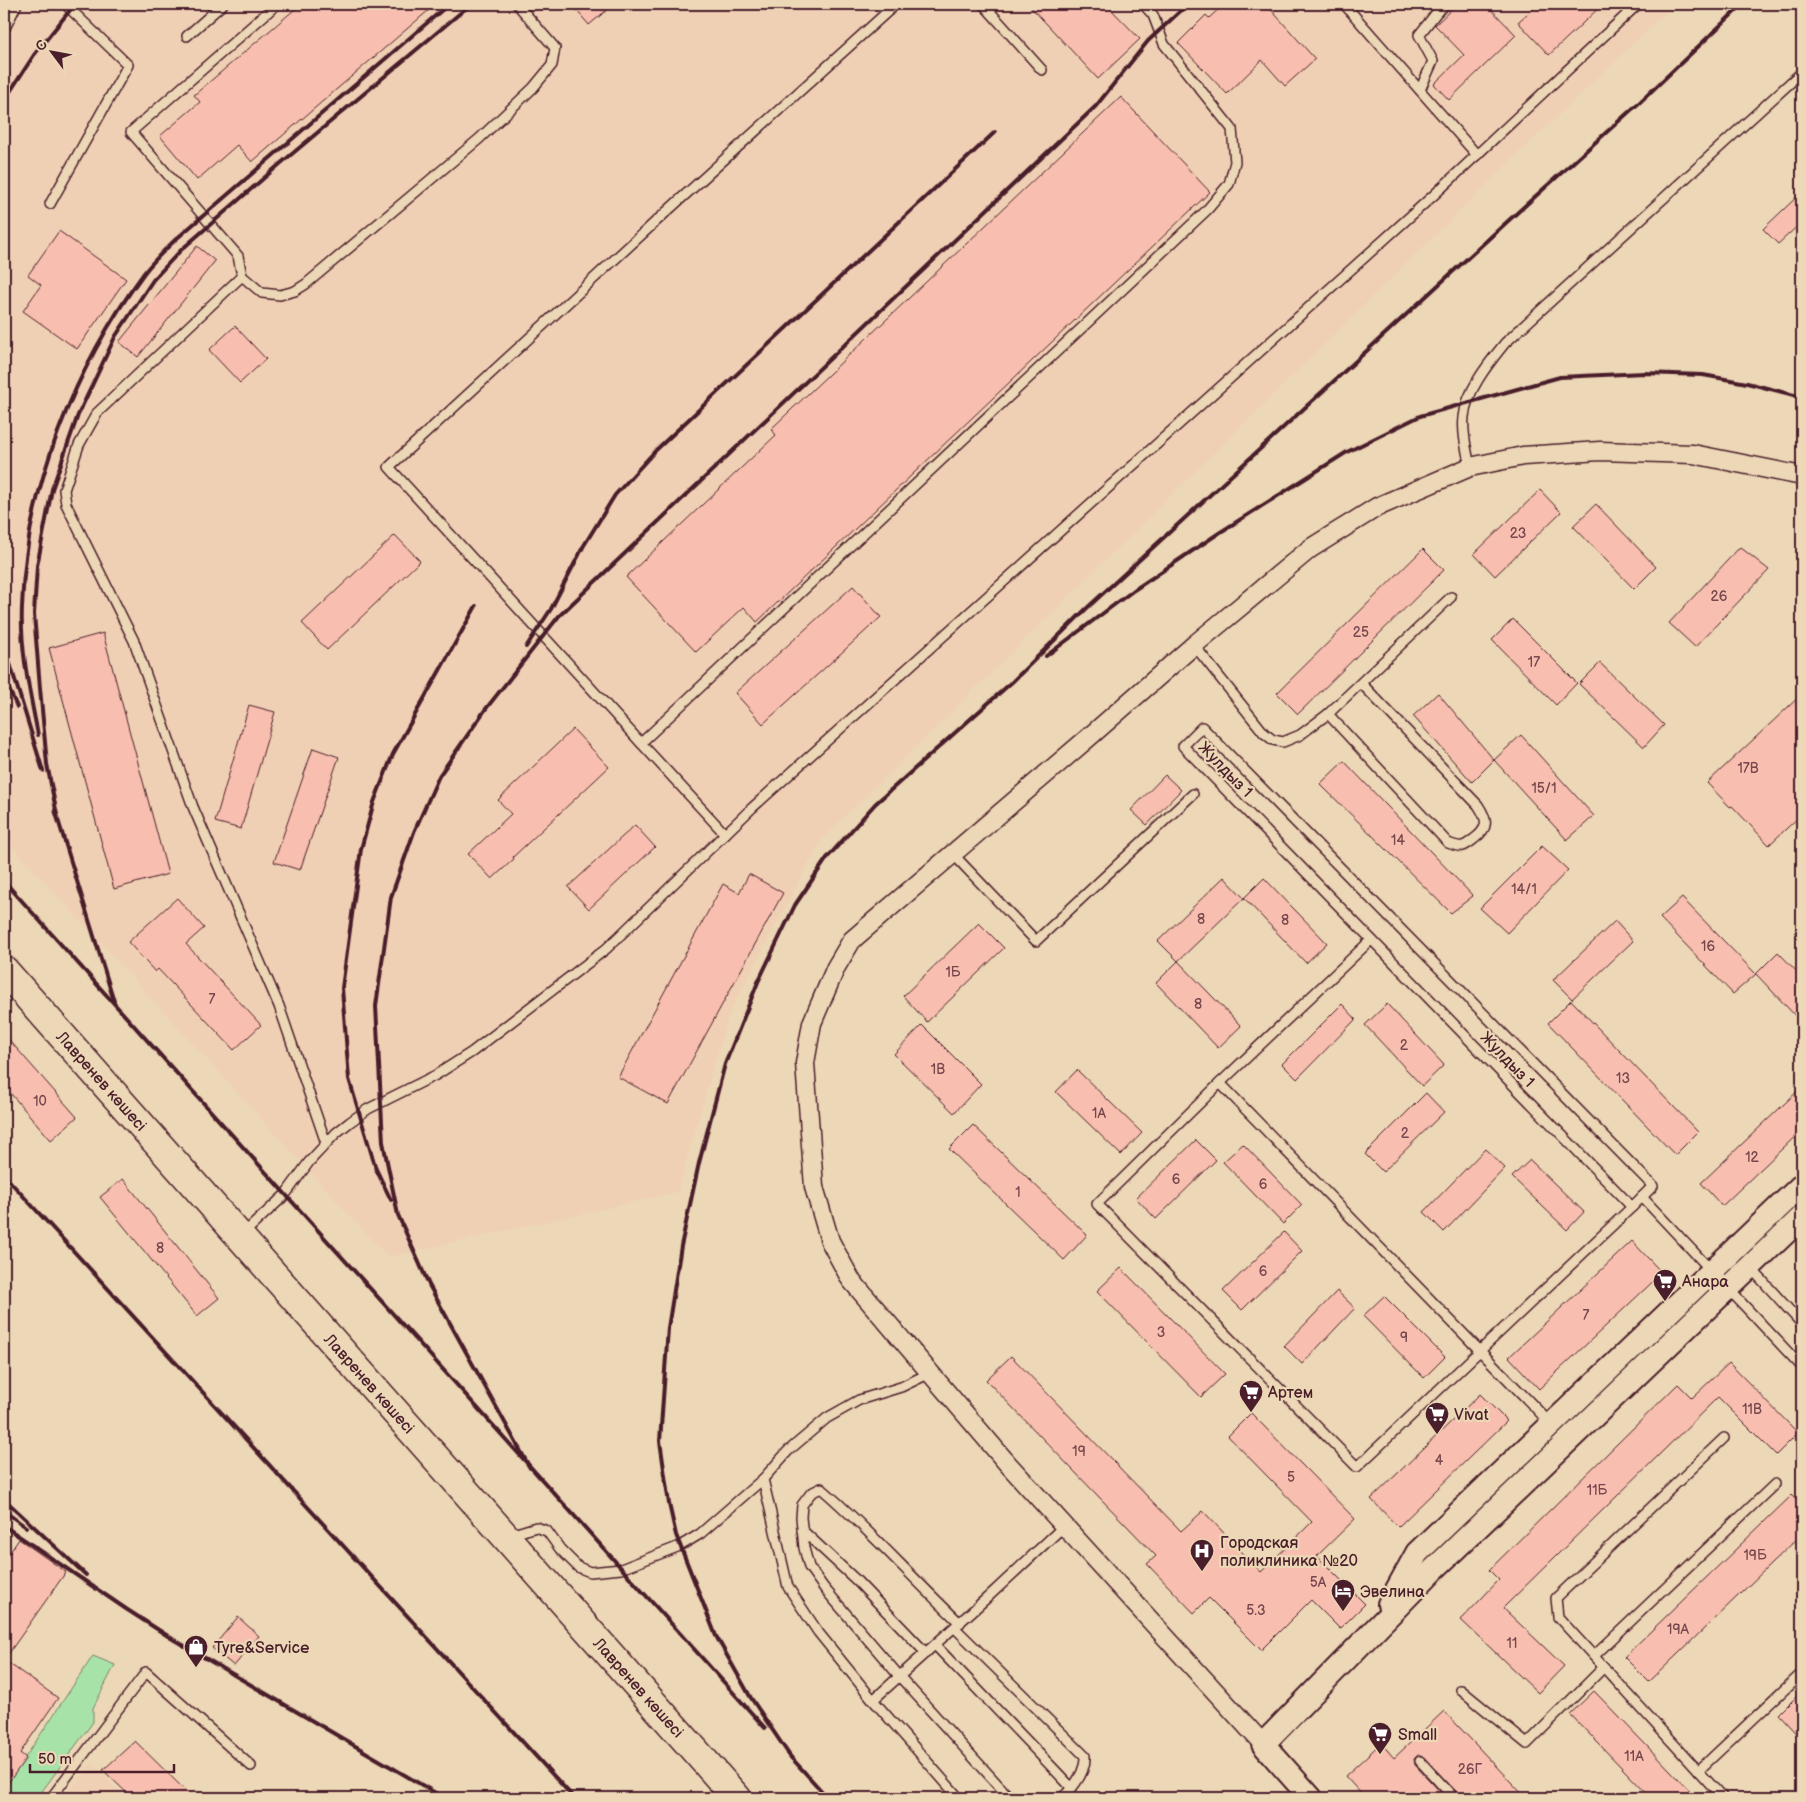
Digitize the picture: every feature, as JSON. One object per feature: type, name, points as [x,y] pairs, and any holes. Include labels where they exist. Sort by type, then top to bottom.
[{"type":"main road","name":"Лавренев көшесі","points":[[4,970],[737,1798]]},
{"type":"street","points":[[1312,1798],[1007,1463],[851,1280],[830,1241],[814,1187],[805,1063],[812,1023],[836,967],[852,940],[1194,645],[1311,548],[1377,507],[1470,467],[1523,456],[1600,451],[1693,454],[1802,476]]},
{"type":"street","points":[[1559,1433],[1728,1288],[1742,1258],[1802,1185]]},
{"type":"street","points":[[1263,1744],[1432,1571],[1712,1271],[1742,1258],[1802,1217]]},
{"type":"lane","points":[[4,30],[18,4]]},
{"type":"lane","points":[[50,204],[128,65],[65,4]]},
{"type":"lane","points":[[187,36],[223,4]]},
{"type":"lane","points":[[277,4],[131,132],[238,256],[242,276],[262,293],[280,296],[295,291],[478,139],[533,88],[552,64],[555,48],[518,4]]},
{"type":"lane","points":[[725,834],[389,467],[896,4]]},
{"type":"lane","points":[[983,4],[1042,70]]},
{"type":"lane","points":[[640,743],[1207,210],[1229,184],[1235,162],[1232,130],[1164,44],[1153,15],[1142,4]]},
{"type":"lane","points":[[1344,4],[1477,155]]},
{"type":"lane","points":[[1420,90],[1433,62],[1419,35],[1437,12],[1446,4]]},
{"type":"lane","points":[[239,1237],[285,1195],[309,1162],[343,1127],[368,1109],[436,1074],[472,1052],[598,955],[752,808],[1477,155],[1638,4]]},
{"type":"lane","points":[[1470,467],[1463,419],[1465,404],[1487,365],[1505,343],[1802,72]]},
{"type":"lane","points":[[242,276],[97,413],[78,444],[64,490],[66,504],[134,641],[193,807],[279,1006],[326,1143]]},
{"type":"lane","points":[[1194,645],[1264,733],[1273,740],[1284,742],[1300,735],[1328,714],[1451,597]]},
{"type":"lane","points":[[1328,714],[1448,843],[1457,847],[1464,847],[1482,833],[1485,825],[1484,815],[1478,805],[1361,683]]},
{"type":"lane","name":"Жулдыз 1","points":[[1202,727],[1653,1186],[1642,1197],[1632,1208],[1183,746],[1202,727]]},
{"type":"lane","points":[[952,853],[1036,940],[1193,794]]},
{"type":"lane","points":[[1372,940],[1220,1083],[1097,1204],[1357,1467],[1632,1208]]},
{"type":"lane","points":[[1220,1083],[1559,1433]]},
{"type":"lane","points":[[1642,1197],[1802,1367]]},
{"type":"lane","points":[[1742,1258],[1802,1324]]},
{"type":"lane","points":[[506,1537],[536,1527],[548,1530],[560,1549],[578,1567],[590,1572],[622,1569],[680,1546],[700,1534],[763,1479],[788,1451],[826,1418],[859,1400],[900,1387],[930,1373]]},
{"type":"lane","points":[[1723,1798],[1558,1617],[1556,1598],[1724,1438]]},
{"type":"lane","points":[[763,1479],[788,1587],[818,1632],[873,1700],[959,1798]]},
{"type":"lane","points":[[1594,1656],[1775,1484]]},
{"type":"lane","points":[[1010,1798],[900,1677],[824,1588],[809,1567],[804,1548],[802,1505],[811,1493],[821,1488],[840,1504],[1085,1756],[1086,1766],[1082,1774],[1062,1798]]},
{"type":"lane","points":[[873,1700],[1064,1526]]},
{"type":"lane","points":[[802,1530],[856,1580],[926,1653]]},
{"type":"lane","points":[[935,1645],[1072,1788]]},
{"type":"lane","points":[[1461,1690],[1527,1744],[1604,1667]]},
{"type":"lane","points":[[51,1798],[146,1672],[250,1766]]},
{"type":"lane","points":[[1698,1771],[1802,1673]]},
{"type":"lane","points":[[1420,1761],[1454,1798]]},
{"type":"shaded area","points":[[4,4],[1675,4],[1507,164],[821,840],[729,1013],[677,1192],[388,1257],[4,837]]},
{"type":"shaded area","points":[[92,1763],[125,1798],[64,1798]]},
{"type":"green space","points":[[93,1656],[115,1665],[93,1708],[93,1722],[37,1798],[4,1798],[4,1789]]},
{"type":"building","points":[[301,4],[436,4],[252,162],[237,145],[197,180],[160,136],[200,102],[194,95]]},
{"type":"building","points":[[571,4],[614,4],[589,25]]},
{"type":"building","points":[[1028,4],[1106,4],[1140,39],[1098,79]]},
{"type":"building","points":[[1224,4],[1266,4],[1315,59],[1285,86],[1262,60],[1227,94],[1178,43],[1206,15],[1209,18]]},
{"type":"building","points":[[1457,4],[1486,4],[1516,35],[1449,100],[1434,84],[1464,55],[1435,25]]},
{"type":"building","points":[[1538,4],[1603,4],[1549,55],[1518,22]]},
{"type":"building","points":[[1121,97],[1210,192],[757,622],[744,607],[696,652],[626,577],[776,435],[771,429]]},
{"type":"building","points":[[1802,192],[1802,222],[1778,244],[1763,229]]},
{"type":"building","points":[[59,231],[126,279],[77,349],[23,311],[41,285],[28,275]]},
{"type":"building","points":[[197,246],[215,261],[138,357],[119,342]]},
{"type":"building","points":[[235,326],[266,359],[240,383],[209,350]]},
{"type":"building","points":[[1540,490],[1561,512],[1495,576],[1474,554]]},
{"type":"building","points":[[1596,504],[1656,567],[1634,589],[1573,526]]},
{"type":"building","points":[[395,535],[420,561],[327,650],[302,623]]},
{"type":"building","points":[[1740,547],[1769,570],[1695,647],[1669,623]]},
{"type":"building","points":[[1423,549],[1444,570],[1298,714],[1277,693]]},
{"type":"building","points":[[853,586],[881,617],[763,724],[735,693]]},
{"type":"building","points":[[1513,619],[1577,683],[1556,705],[1492,640]]},
{"type":"building","points":[[103,633],[168,874],[114,889],[49,648]]},
{"type":"building","points":[[1600,663],[1664,725],[1644,747],[1579,684]]},
{"type":"building","points":[[1438,693],[1494,760],[1472,782],[1413,716]]},
{"type":"building","points":[[1802,694],[1802,814],[1769,845],[1707,783]]},
{"type":"building","points":[[249,705],[275,712],[241,829],[215,822]]},
{"type":"building","points":[[573,729],[609,767],[492,879],[468,854],[511,814],[498,800]]},
{"type":"building","points":[[1521,735],[1594,816],[1567,840],[1494,760]]},
{"type":"building","points":[[313,748],[339,757],[300,870],[274,862]]},
{"type":"building","points":[[1344,761],[1473,896],[1451,913],[1320,784]]},
{"type":"building","points":[[1165,775],[1181,790],[1147,825],[1131,810]]},
{"type":"building","points":[[635,825],[655,847],[589,909],[568,887]]},
{"type":"building","points":[[1542,846],[1568,870],[1507,933],[1480,908]]},
{"type":"building","points":[[749,874],[783,893],[668,1104],[618,1077],[723,884],[739,893]]},
{"type":"building","points":[[1224,877],[1244,898],[1178,961],[1158,941]]},
{"type":"building","points":[[1264,878],[1327,943],[1306,963],[1244,898]]},
{"type":"building","points":[[177,898],[204,928],[186,944],[261,1025],[234,1050],[158,969],[155,972],[128,942]]},
{"type":"building","points":[[1682,898],[1756,974],[1733,994],[1660,918]]},
{"type":"building","points":[[1615,921],[1633,941],[1572,999],[1553,980]]},
{"type":"building","points":[[979,923],[1004,948],[927,1022],[903,996]]},
{"type":"building","points":[[1778,952],[1802,977],[1802,1023],[1756,974]]},
{"type":"building","points":[[1178,961],[1241,1026],[1218,1048],[1156,983]]},
{"type":"building","points":[[1571,1000],[1698,1132],[1675,1155],[1548,1023]]},
{"type":"building","points":[[1342,1004],[1356,1019],[1297,1079],[1282,1064]]},
{"type":"building","points":[[1387,1004],[1444,1065],[1422,1086],[1365,1025]]},
{"type":"building","points":[[922,1025],[981,1084],[954,1113],[894,1054]]},
{"type":"building","points":[[4,1034],[77,1117],[51,1140],[4,1086]]},
{"type":"building","points":[[1077,1070],[1142,1133],[1121,1155],[1056,1092]]},
{"type":"building","points":[[1802,1087],[1802,1130],[1722,1206],[1701,1183]]},
{"type":"building","points":[[1426,1093],[1444,1112],[1383,1172],[1365,1154]]},
{"type":"building","points":[[973,1125],[1087,1235],[1064,1260],[949,1149]]},
{"type":"building","points":[[1196,1140],[1216,1160],[1156,1219],[1136,1198]]},
{"type":"building","points":[[1243,1144],[1302,1205],[1283,1224],[1223,1162]]},
{"type":"building","points":[[1485,1149],[1505,1168],[1444,1232],[1424,1212]]},
{"type":"building","points":[[1530,1160],[1584,1212],[1567,1230],[1512,1177]]},
{"type":"building","points":[[123,1179],[219,1298],[197,1316],[100,1197]]},
{"type":"building","points":[[1284,1232],[1302,1251],[1242,1310],[1223,1291]]},
{"type":"building","points":[[1632,1241],[1662,1273],[1539,1389],[1509,1357]]},
{"type":"building","points":[[1121,1268],[1225,1374],[1201,1397],[1097,1291]]},
{"type":"building","points":[[1337,1291],[1355,1308],[1302,1364],[1284,1346]]},
{"type":"building","points":[[1384,1296],[1445,1357],[1424,1378],[1363,1316]]},
{"type":"building","points":[[1011,1356],[1181,1531],[1203,1511],[1261,1572],[1312,1522],[1228,1436],[1251,1413],[1355,1519],[1317,1556],[1365,1604],[1340,1629],[1311,1600],[1261,1650],[1209,1598],[1194,1613],[1147,1564],[1156,1556],[986,1380]]},
{"type":"building","points":[[1729,1363],[1798,1433],[1776,1455],[1718,1397],[1503,1608],[1564,1666],[1538,1693],[1461,1620],[1499,1580],[1489,1570],[1678,1384],[1692,1398]]},
{"type":"building","points":[[1480,1394],[1507,1421],[1398,1527],[1371,1499]]},
{"type":"building","points":[[1792,1495],[1802,1505],[1802,1534],[1649,1682],[1624,1657]]},
{"type":"building","points":[[19,1539],[66,1572],[4,1660],[4,1561]]},
{"type":"building","points":[[238,1617],[259,1636],[234,1666],[212,1648]]},
{"type":"building","points":[[4,1660],[58,1698],[20,1753],[26,1758],[4,1789]]},
{"type":"building","points":[[1594,1691],[1697,1798],[1651,1798],[1570,1714]]},
{"type":"building","points":[[1802,1691],[1802,1739],[1779,1714]]},
{"type":"building","points":[[1444,1711],[1526,1798],[1460,1798],[1459,1794],[1421,1755],[1414,1759],[1415,1765],[1446,1798],[1365,1798],[1345,1776],[1381,1743],[1394,1758]]},
{"type":"building","points":[[135,1741],[193,1798],[132,1798],[103,1770]]},
{"type":"railway","points":[[4,101],[34,55],[75,4]]},
{"type":"railway","points":[[38,735],[26,671],[23,639],[22,607],[25,563],[33,519],[58,431],[96,348],[119,309],[144,273],[175,240],[449,4]]},
{"type":"railway","points":[[57,815],[47,764],[34,614],[37,566],[52,489],[78,415],[115,337],[153,280],[181,250],[280,164],[471,4]]},
{"type":"railway","points":[[530,1468],[429,1285],[398,1215],[383,1142],[376,1006],[391,897],[414,832],[439,776],[485,710],[559,616],[1096,106],[1148,41],[1188,4]]},
{"type":"railway","points":[[792,1759],[751,1698],[716,1636],[676,1535],[669,1504],[660,1441],[668,1328],[681,1246],[699,1163],[725,1064],[758,982],[795,905],[827,858],[875,804],[1012,682],[1086,609],[1640,102],[1743,4]]},
{"type":"railway","points":[[526,647],[551,609],[583,547],[615,495],[656,450],[995,132]]},
{"type":"railway","points":[[1046,656],[1134,590],[1219,533],[1347,452],[1420,416],[1560,377],[1644,373],[1703,375],[1747,383],[1802,397]]},
{"type":"railway","points":[[391,1200],[376,1169],[349,1079],[342,988],[361,849],[374,802],[393,754],[476,606]]},
{"type":"railway","points":[[4,644],[43,771]]},
{"type":"railway","points":[[4,678],[17,707]]},
{"type":"railway","points":[[55,810],[114,1001]]},
{"type":"railway","points":[[4,881],[765,1728]]},
{"type":"railway","points":[[4,1175],[574,1798]]},
{"type":"railway","points":[[4,1499],[86,1575]]},
{"type":"railway","points":[[4,1511],[26,1527]]},
{"type":"railway","points":[[4,1526],[171,1638],[444,1798]]},
{"type":"railway","points":[[788,1754],[828,1798]]},
{"type":"place","name":"Анара","points":[[1665,1302]]},
{"type":"place","name":"Артем","points":[[1251,1413]]},
{"type":"place","name":"Vivat","points":[[1437,1435]]},
{"type":"place","name":"Городская поликлиника №20","points":[[1202,1572]]},
{"type":"place","name":"Эвелина","points":[[1343,1612]]},
{"type":"place","name":"Tyre&Service","points":[[196,1668]]},
{"type":"place","name":"Small","points":[[1380,1755]]}]
